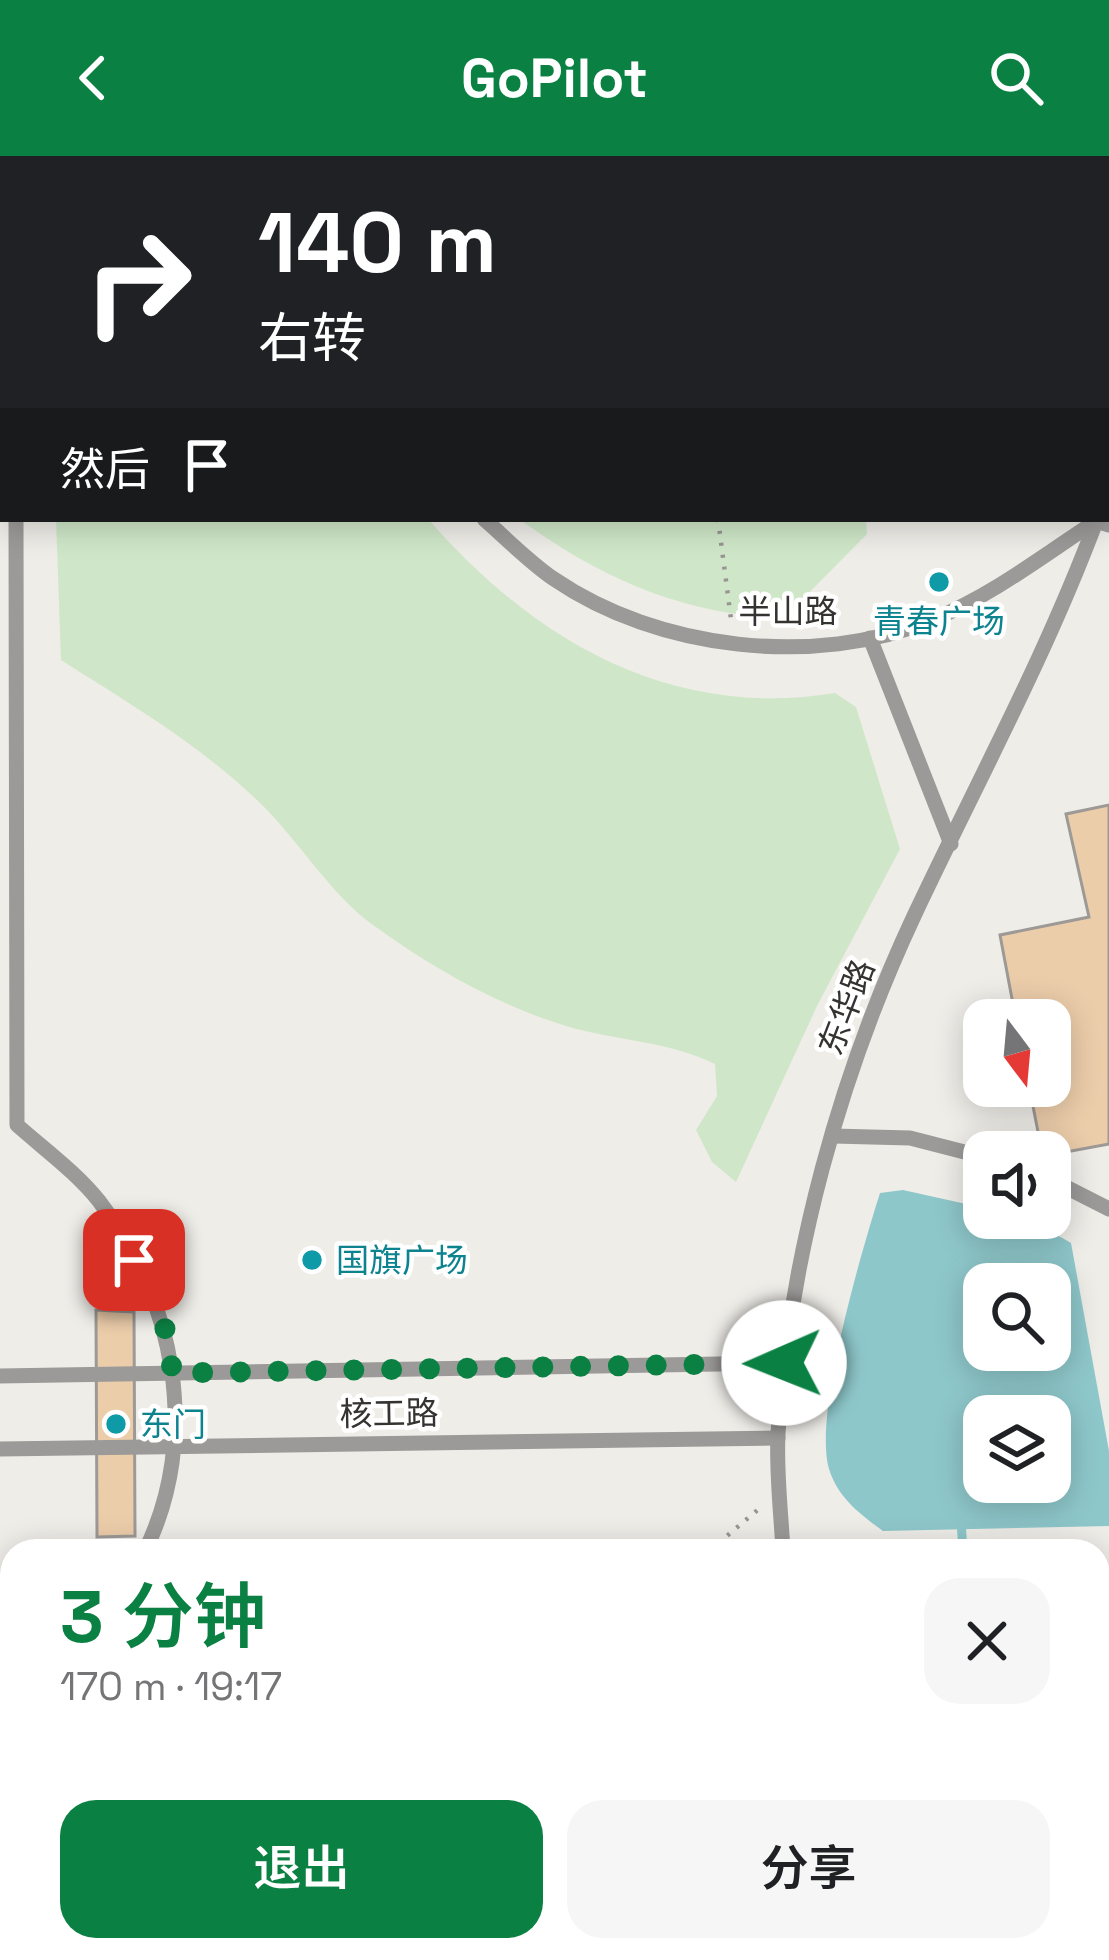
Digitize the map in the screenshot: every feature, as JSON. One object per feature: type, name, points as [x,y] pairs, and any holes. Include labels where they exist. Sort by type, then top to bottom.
[{"type":"lane","points":[[16,522],[17,1125],[98,1200],[152,1290],[171,1348],[175,1445],[148,1539]]},
{"type":"lane","name":"半山路","points":[[488,522],[554,579],[624,615],[697,639],[780,646],[870,638],[929,621],[989,592],[1093,522]]},
{"type":"lane","name":"东华路","points":[[782,1539],[778,1438],[784,1363],[833,1136],[879,1001],[1053,637],[1095,522]]},
{"type":"lane","points":[[870,638],[951,844]]},
{"type":"lane","points":[[833,1136],[910,1138],[963,1152]]},
{"type":"lane","points":[[1071,1190],[1109,1209]]},
{"type":"lane","name":"核工路","points":[[0,1376],[784,1363]]},
{"type":"lane","name":"核工路","points":[[0,1449],[778,1438]]},
{"type":"path","points":[[718,522],[734,642]]},
{"type":"path","points":[[722,1539],[740,1520],[780,1496]]},
{"type":"green space","points":[[56,522],[431,522],[513,601],[609,662],[661,682],[716,694],[774,698],[835,693],[856,707],[900,849],[817,1006],[736,1182],[712,1162],[696,1130],[717,1096],[715,1064],[679,1050],[540,1017],[418,956],[357,912],[275,819],[215,763],[61,660]]},
{"type":"green space","points":[[523,522],[866,522],[867,534],[783,619],[676,601],[612,575]]},
{"type":"water","points":[[903,1190],[963,1203],[963,1239],[1063,1239],[1071,1243],[1109,1451],[1109,1526],[883,1531],[844,1497],[829,1469],[828,1411],[880,1193]]},
{"type":"building","points":[[1109,805],[1109,1144],[1071,1151],[1071,1131],[1038,1131],[1033,1107],[1071,1107],[1071,999],[1012,999],[1000,935],[1089,917],[1066,814]]},
{"type":"building","name":"东门","points":[[96,1310],[134,1312],[135,1536],[97,1537]]},
{"type":"waterway","points":[[961,1521],[962,1539]]},
{"type":"place","name":"青春广场","points":[[939,582]]},
{"type":"place","name":"国旗广场","points":[[312,1260]]},
{"type":"place","name":"东门","points":[[116,1424]]},
{"type":"route","points":[[134,1260],[152,1290],[171,1348],[172,1373],[784,1363]]}]
